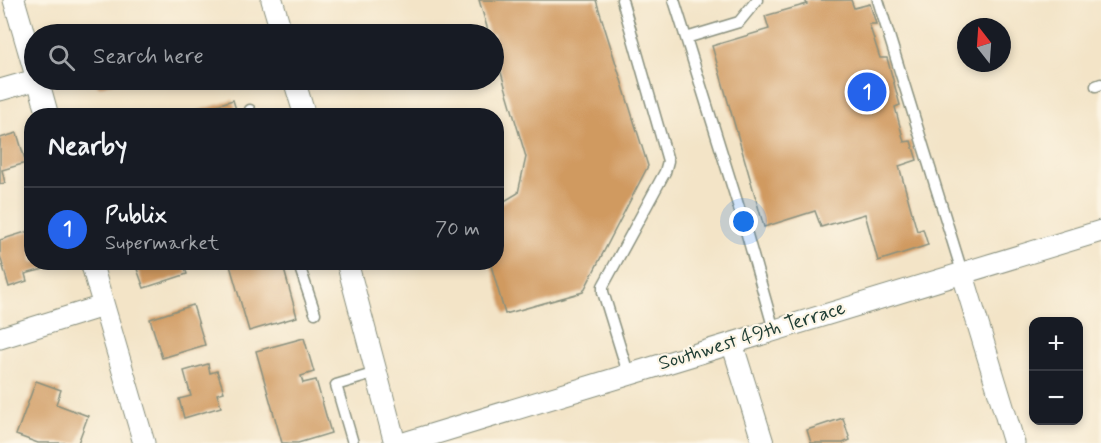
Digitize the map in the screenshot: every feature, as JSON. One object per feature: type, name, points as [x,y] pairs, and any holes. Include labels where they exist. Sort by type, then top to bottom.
[{"type":"street","points":[[14,0],[24,34]]},
{"type":"street","points":[[272,0],[279,24]]},
{"type":"street","points":[[0,90],[24,83]]},
{"type":"street","points":[[39,90],[45,108]]},
{"type":"street","points":[[297,90],[303,108]]},
{"type":"street","name":"Southwest 49th Terrace","points":[[404,443],[1101,231]]},
{"type":"street","points":[[93,270],[144,443]]},
{"type":"street","points":[[348,270],[395,443]]},
{"type":"street","points":[[963,274],[1014,443]]},
{"type":"street","points":[[0,338],[103,306]]},
{"type":"street","points":[[732,343],[763,443]]},
{"type":"lane","points":[[622,0],[668,161],[665,172],[603,286],[628,373]]},
{"type":"lane","points":[[674,0],[744,224],[774,330]]},
{"type":"lane","points":[[686,38],[739,22],[757,0]]},
{"type":"lane","points":[[878,0],[963,274]]},
{"type":"lane","points":[[300,270],[315,313]]},
{"type":"lane","points":[[352,443],[336,385],[376,373]]},
{"type":"building","points":[[479,0],[596,0],[648,166],[583,292],[505,314],[492,270],[504,270],[504,201],[518,193],[526,157],[504,83],[504,24],[486,24]]},
{"type":"building","points":[[805,0],[851,0],[854,8],[870,4],[876,24],[869,24],[880,58],[887,58],[900,105],[895,107],[904,142],[911,141],[917,160],[899,166],[917,231],[923,229],[928,245],[878,261],[865,214],[821,227],[815,211],[764,227],[712,46],[769,29],[765,16],[807,4]]},
{"type":"building","points":[[233,100],[236,108],[207,108]]},
{"type":"building","points":[[17,133],[24,164],[2,170],[5,183],[0,184],[0,138]]},
{"type":"building","points":[[24,232],[24,270],[40,270],[25,274],[27,281],[9,287],[0,256],[0,240]]},
{"type":"building","points":[[137,270],[186,270],[187,274],[144,288]]},
{"type":"building","points":[[231,270],[284,270],[297,317],[249,331]]},
{"type":"building","points":[[193,305],[205,345],[162,358],[150,319]]},
{"type":"building","points":[[304,338],[314,372],[301,376],[303,383],[316,380],[331,433],[298,443],[282,443],[256,351]]},
{"type":"building","points":[[208,364],[210,373],[217,371],[224,392],[217,394],[221,407],[184,418],[179,399],[191,396],[184,371]]},
{"type":"building","points":[[36,381],[61,390],[56,404],[88,416],[78,443],[38,443],[16,435]]},
{"type":"building","points":[[843,418],[850,440],[843,443],[811,443],[807,430]]},
{"type":"place","name":"Publix","points":[[867,92]]}]
